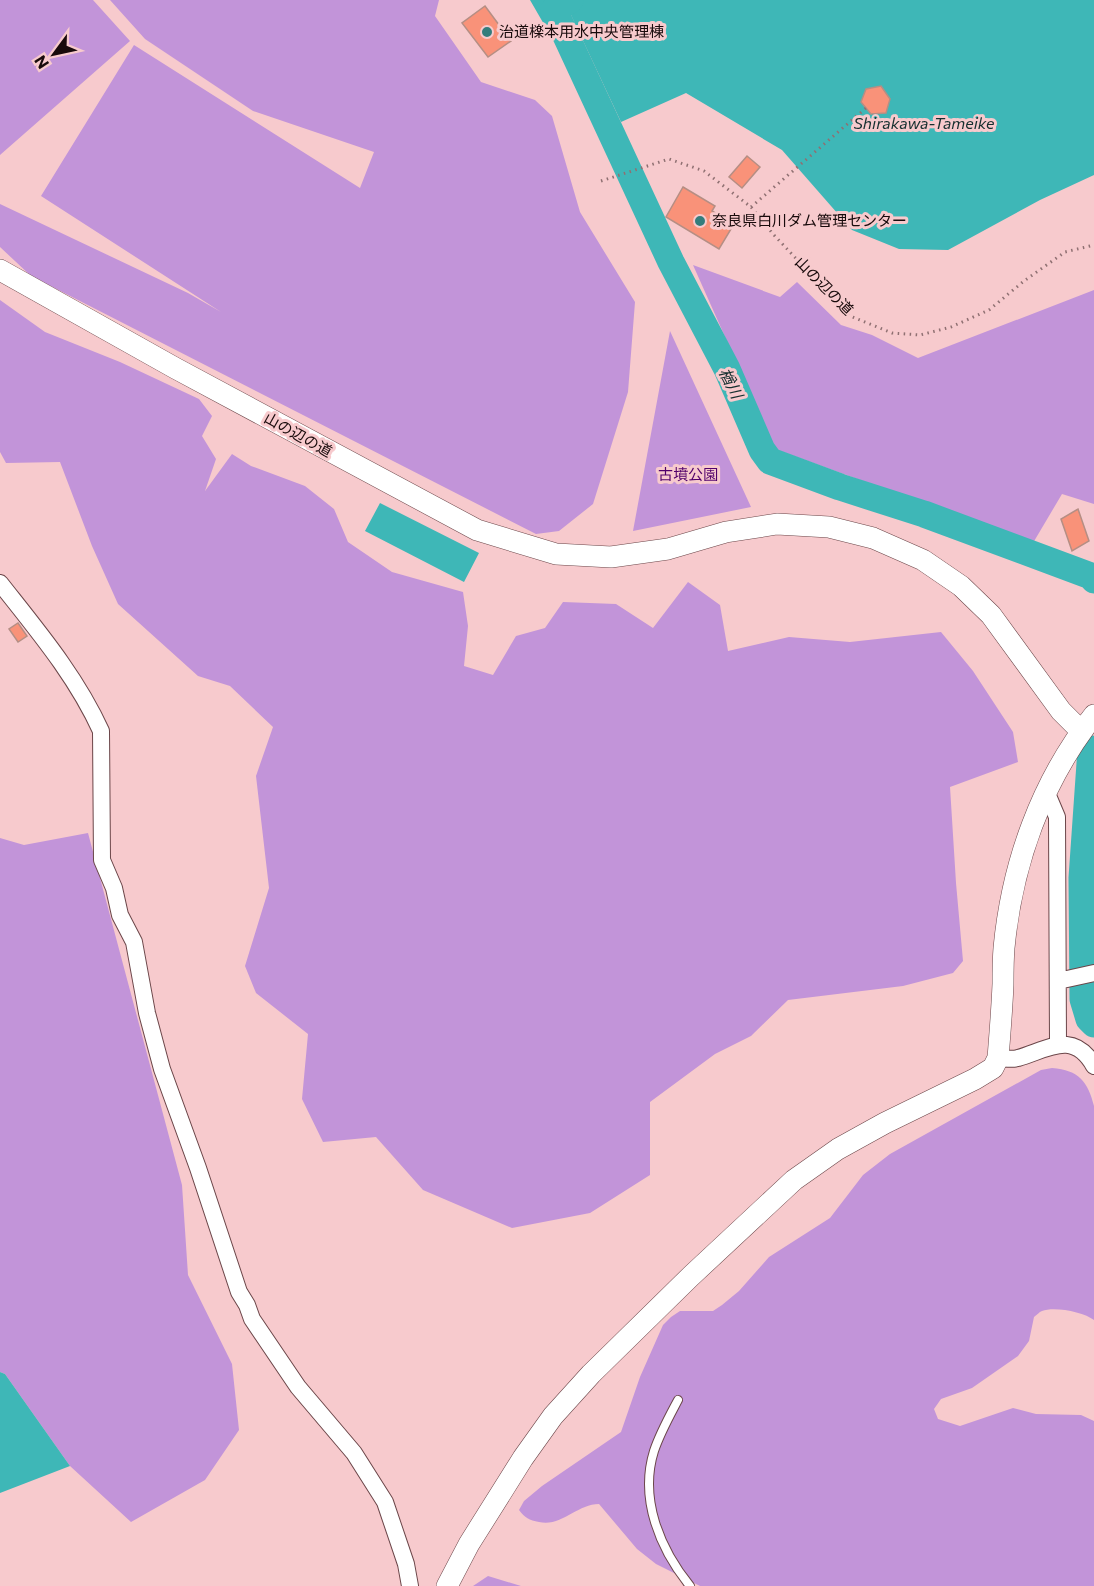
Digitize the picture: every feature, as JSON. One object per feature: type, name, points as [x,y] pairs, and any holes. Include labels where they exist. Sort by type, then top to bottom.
[{"type":"street","name":"山の辺の道","points":[[0,270],[186,374],[477,530],[556,554],[611,557],[668,549],[726,532],[777,524],[829,526],[873,538],[923,560],[960,586],[991,615],[1061,711],[1088,723]]},
{"type":"street","points":[[0,583],[51,647],[93,714],[100,731],[102,860],[114,888],[120,915],[134,942],[147,1013],[162,1069],[239,1292],[252,1320],[298,1387],[354,1453],[385,1502],[406,1564],[410,1586]]},
{"type":"street","points":[[447,1586],[469,1544],[517,1467],[553,1416],[591,1374],[691,1276],[794,1180],[838,1149],[993,1068],[998,1058],[1004,950],[1009,912],[1024,845],[1056,771],[1088,723]]},
{"type":"street","points":[[1047,791],[1057,817],[1058,1044]]},
{"type":"street","points":[[1058,981],[1094,973]]},
{"type":"street","points":[[998,1058],[1016,1059],[1058,1044],[1069,1045],[1081,1050],[1094,1065]]},
{"type":"lane","points":[[678,1400],[654,1452],[649,1479],[649,1497],[656,1528],[690,1586]]},
{"type":"path","points":[[751,207],[866,108]]},
{"type":"path","name":"山の辺の道","points":[[601,181],[669,159],[704,171],[751,207],[773,234],[850,316],[892,333],[920,335],[951,327],[989,310],[1024,281],[1065,252],[1094,245]]},
{"type":"green space","points":[[0,0],[93,0],[130,41],[0,155]]},
{"type":"green space","points":[[110,0],[439,0],[435,16],[481,82],[535,100],[552,116],[580,212],[635,302],[628,392],[593,504],[559,531],[536,534],[31,276],[0,247],[0,204],[188,293],[221,312],[41,196],[134,45],[360,188],[374,152],[253,111],[145,39]]},
{"type":"green space","points":[[693,265],[780,297],[797,282],[841,325],[872,335],[918,358],[1094,290],[1094,504],[1062,494],[1033,543],[775,449]]},
{"type":"green space","points":[[0,300],[45,332],[120,362],[199,399],[212,416],[202,436],[216,459],[205,491],[232,454],[251,466],[305,486],[334,509],[348,542],[392,572],[463,592],[468,626],[464,666],[493,675],[516,636],[545,628],[563,602],[616,604],[653,628],[688,582],[720,605],[728,651],[789,637],[850,642],[941,632],[973,671],[1013,732],[1018,762],[950,787],[963,961],[953,973],[903,986],[788,1000],[751,1036],[715,1054],[650,1102],[650,1175],[590,1213],[512,1228],[423,1190],[376,1137],[323,1142],[302,1099],[308,1034],[256,993],[245,966],[269,888],[256,776],[273,727],[230,686],[198,676],[118,604],[92,546],[60,462],[6,463],[0,452]]},
{"type":"green space","name":"古墳公園","points":[[670,331],[751,507],[633,531]]},
{"type":"green space","points":[[88,833],[182,1185],[188,1275],[232,1364],[239,1430],[205,1480],[131,1522],[70,1466],[5,1374],[0,1372],[0,838],[24,845]]},
{"type":"green space","points":[[1052,1068],[1069,1071],[1081,1079],[1089,1090],[1094,1106],[1094,1320],[1069,1311],[1054,1309],[1041,1311],[1034,1317],[1029,1341],[1018,1356],[972,1388],[941,1399],[934,1409],[938,1419],[960,1426],[1013,1408],[1036,1414],[1081,1415],[1094,1421],[1094,1586],[700,1586],[656,1564],[637,1549],[599,1504],[591,1505],[562,1519],[547,1523],[530,1519],[521,1513],[519,1510],[524,1501],[542,1486],[621,1432],[640,1377],[663,1325],[671,1317],[680,1311],[713,1311],[739,1291],[769,1257],[830,1218],[863,1175],[890,1154],[1041,1070]]},
{"type":"green space","points":[[488,1576],[521,1586],[473,1586]]},
{"type":"water","name":"Shirakawa-Tameike","points":[[530,0],[1094,0],[1094,175],[1040,200],[948,250],[899,249],[852,230],[782,150],[686,93],[621,122],[571,15],[545,26]]},
{"type":"water","points":[[380,503],[479,553],[464,582],[365,531]]},
{"type":"water","points":[[0,1372],[5,1374],[70,1466],[0,1493]]},
{"type":"building","name":"治道檪本用水中央管理棟","points":[[485,6],[511,41],[488,57],[462,23]]},
{"type":"building","points":[[881,86],[890,99],[886,113],[871,114],[861,102],[866,89]]},
{"type":"building","points":[[747,156],[760,167],[742,188],[729,177]]},
{"type":"building","name":"奈良県白川ダム管理センター","points":[[683,187],[715,206],[712,211],[734,224],[719,249],[666,217]]},
{"type":"building","points":[[1078,509],[1089,541],[1072,551],[1061,519]]},
{"type":"building","points":[[18,623],[27,636],[18,642],[9,629]]},
{"type":"waterway","name":"楢川","points":[[570,0],[554,10],[671,262],[727,369],[762,450],[770,461],[840,487],[924,514],[1091,576],[1094,580]]},
{"type":"waterway","name":"楢川","points":[[1091,749],[1082,878],[1083,999],[1089,1019],[1094,1024]]},
{"type":"place","name":"治道檪本用水中央管理棟","points":[[487,32]]},
{"type":"place","name":"奈良県白川ダム管理センター","points":[[700,221]]}]
